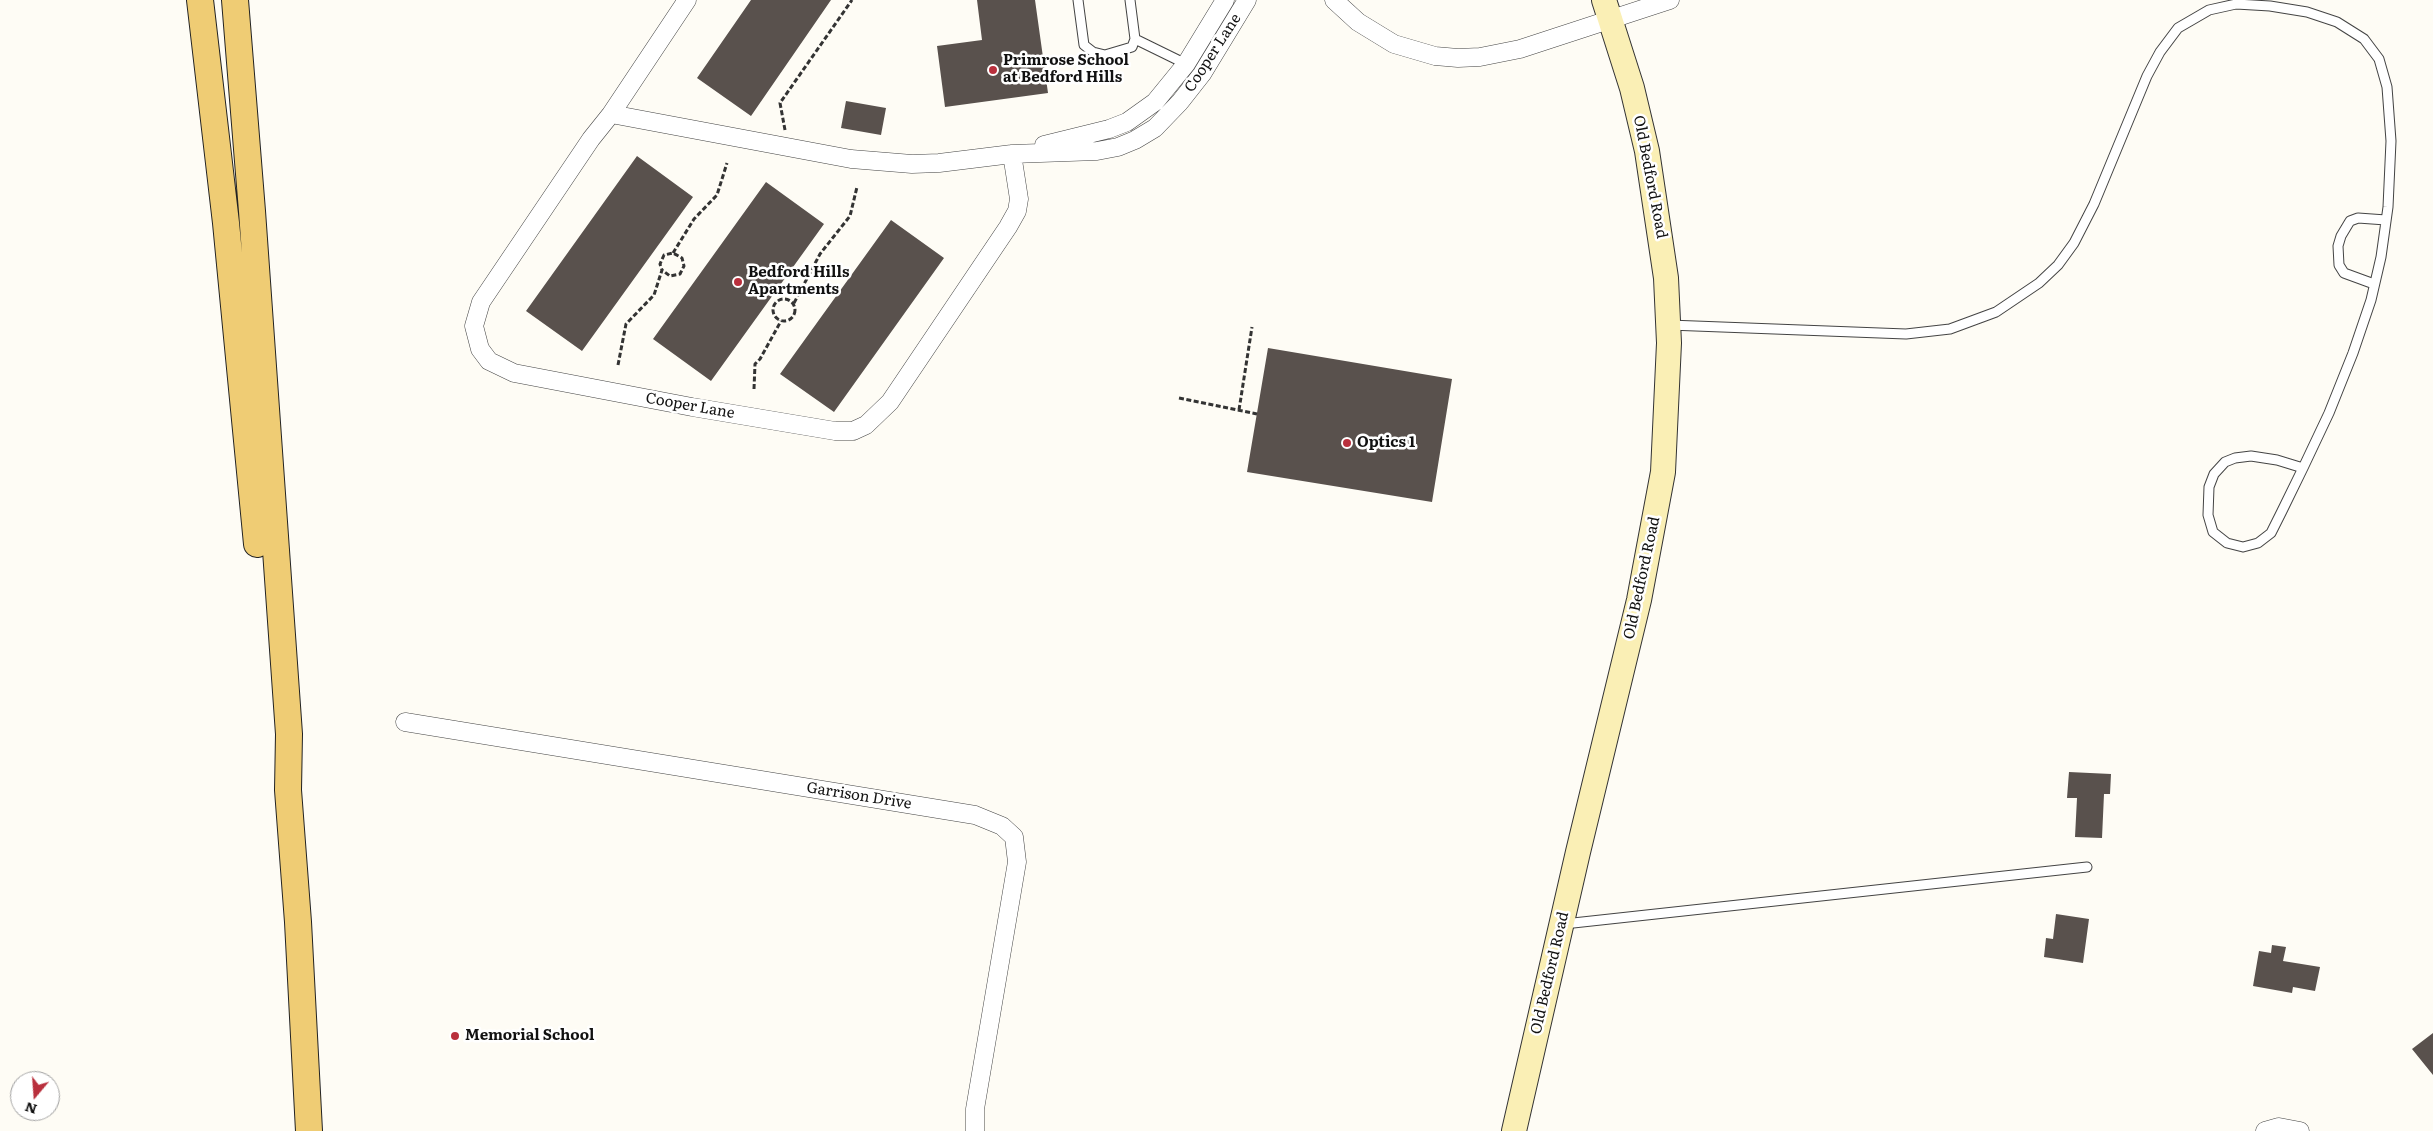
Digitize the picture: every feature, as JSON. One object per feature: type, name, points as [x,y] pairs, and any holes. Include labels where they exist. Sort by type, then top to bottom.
[{"type":"main road","points":[[200,0],[226,223],[275,725],[288,790]]},
{"type":"main road","points":[[235,0],[252,211],[288,724],[288,790],[298,922],[309,1131]]},
{"type":"street","name":"Cooper Lane","points":[[687,0],[481,302],[474,326],[480,349],[489,361],[514,373],[692,407],[835,431],[853,431],[866,425],[890,402],[1008,227],[1017,210],[1019,199],[1012,154]]},
{"type":"street","name":"Cooper Lane","points":[[1012,154],[1109,129],[1126,122],[1155,102],[1186,64],[1225,0]]},
{"type":"street","name":"Cooper Lane","points":[[611,114],[851,159],[883,163],[939,163],[1012,154],[1097,151],[1127,144],[1155,128],[1202,74],[1247,0]]},
{"type":"street","points":[[1334,0],[1358,22],[1394,44],[1435,56],[1458,58],[1480,57],[1520,49],[1608,10],[1670,0]]},
{"type":"street","name":"Old Bedford Road","points":[[1514,1131],[1652,536],[1664,452],[1668,407],[1666,278],[1647,151],[1608,10]]},
{"type":"street","name":"Garrison Drive","points":[[405,722],[975,815],[1002,826],[1014,837],[1017,862],[975,1109],[975,1131]]},
{"type":"street","points":[[2265,1131],[2279,1127],[2300,1131]]},
{"type":"lane","points":[[1078,0],[1084,45],[1088,49],[1105,55],[1132,47],[1135,39],[1130,0]]},
{"type":"lane","points":[[1668,325],[1906,334],[1950,328],[1996,312],[2039,283],[2058,265],[2074,243],[2094,204],[2147,76],[2160,52],[2178,28],[2209,10],[2236,4],[2270,6],[2307,12],[2337,22],[2364,39],[2379,59],[2387,87],[2390,141],[2386,220],[2374,284],[2353,353],[2329,413],[2303,468],[2271,533],[2258,543],[2243,547],[2226,543],[2213,532],[2208,515],[2209,487],[2214,474],[2225,462],[2235,458],[2251,456],[2277,460],[2303,468]]},
{"type":"lane","points":[[1135,39],[1186,64]]},
{"type":"lane","points":[[2374,284],[2352,278],[2344,273],[2339,266],[2338,246],[2341,236],[2350,221],[2358,218],[2386,220]]},
{"type":"lane","points":[[1561,925],[2087,868]]},
{"type":"path","points":[[786,134],[780,103],[852,0]]},
{"type":"path","points":[[673,253],[694,219],[717,195],[727,163]]},
{"type":"path","points":[[794,303],[786,299],[777,301],[772,310],[774,316],[781,321],[793,320],[796,312],[794,303],[820,254],[850,216],[857,187]]},
{"type":"path","points":[[673,253],[682,258],[684,266],[680,274],[670,276],[662,270],[660,264],[664,255],[673,253]]},
{"type":"path","points":[[618,365],[626,324],[654,295],[662,270]]},
{"type":"path","points":[[754,389],[755,364],[781,321]]},
{"type":"path","points":[[1239,410],[1252,327]]},
{"type":"path","points":[[1179,398],[1257,414]]},
{"type":"building","points":[[751,0],[831,0],[751,116],[697,78]]},
{"type":"building","name":"Primrose School at Bedford Hills","points":[[977,0],[1035,0],[1048,93],[945,107],[937,46],[982,40]]},
{"type":"building","points":[[846,101],[886,108],[881,135],[841,128]]},
{"type":"building","points":[[637,156],[693,197],[582,351],[526,311]]},
{"type":"building","name":"Bedford Hills Apartments","points":[[766,182],[824,224],[711,381],[653,339]]},
{"type":"building","name":"Bedford Hills Apartments","points":[[891,220],[944,258],[834,412],[780,374]]},
{"type":"building","name":"Optics 1","points":[[1268,348],[1452,379],[1432,502],[1247,472]]},
{"type":"building","points":[[2069,772],[2111,774],[2110,794],[2104,794],[2102,838],[2075,837],[2077,798],[2067,798]]},
{"type":"building","points":[[2056,914],[2089,919],[2083,963],[2044,957],[2046,938],[2053,939]]},
{"type":"building","points":[[2272,945],[2286,947],[2283,961],[2320,967],[2315,991],[2293,987],[2292,993],[2253,986],[2259,951],[2271,953]]},
{"type":"building","points":[[2433,1033],[2433,1075],[2412,1049]]},
{"type":"place","name":"Primrose School at Bedford Hills","points":[[993,70]]},
{"type":"place","name":"Bedford Hills Apartments","points":[[738,282]]},
{"type":"place","name":"Optics 1","points":[[1347,443]]},
{"type":"place","name":"Memorial School","points":[[455,1036]]}]
